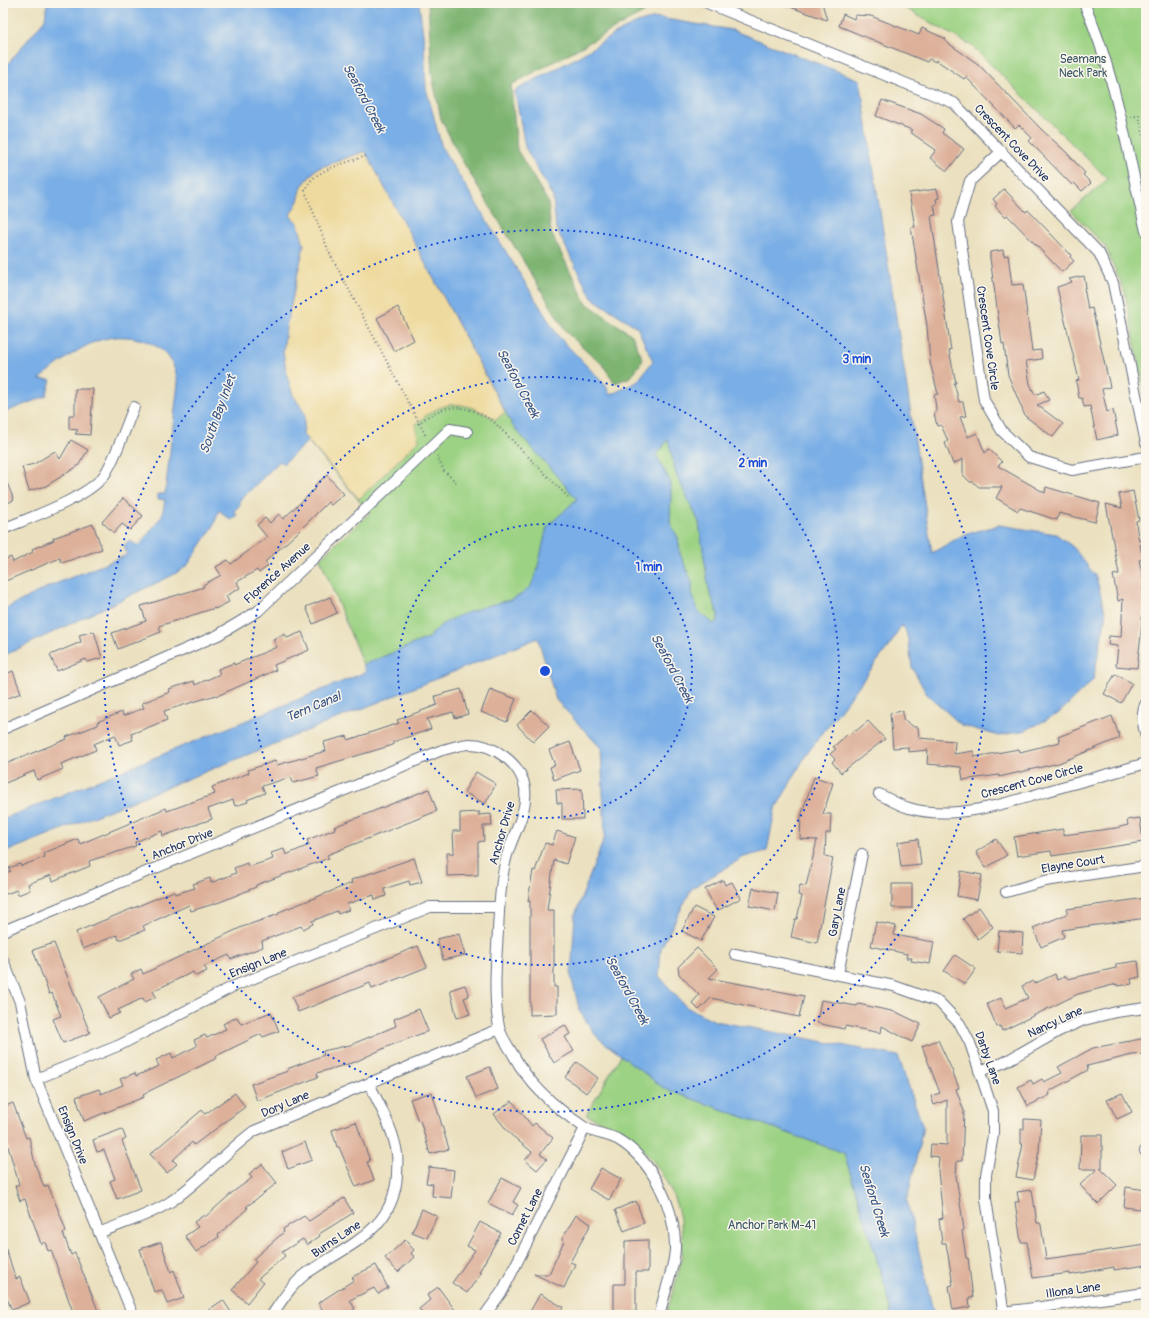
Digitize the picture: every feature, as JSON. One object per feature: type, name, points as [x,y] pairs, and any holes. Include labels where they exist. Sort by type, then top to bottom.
[{"type":"street","name":"Crescent Cove Drive","points":[[707,3],[954,103],[1002,151],[1100,253],[1112,282],[1146,443]]},
{"type":"street","points":[[1084,3],[1097,32],[1109,71],[1146,232]]},
{"type":"street","name":"Crescent Cove Circle","points":[[1002,151],[970,181],[958,222],[984,400],[1002,431],[1029,457],[1072,470],[1146,457]]},
{"type":"street","points":[[3,529],[68,501],[94,487],[104,475],[134,407]]},
{"type":"street","name":"Florence Avenue","points":[[3,729],[218,635],[258,611],[450,429],[467,432]]},
{"type":"street","points":[[1146,703],[1143,708],[1143,726],[1146,736]]},
{"type":"street","name":"Anchor Drive","points":[[3,930],[442,750],[470,744],[489,747],[505,757],[515,767],[525,786],[525,809],[505,862],[499,907],[495,976],[499,1029],[528,1077],[547,1098],[585,1128],[617,1140],[640,1159],[662,1191],[673,1223],[675,1248],[673,1264],[662,1300],[660,1315]]},
{"type":"street","name":"Crescent Cove Circle","points":[[879,794],[896,804],[910,809],[930,812],[958,812],[1013,802],[1146,763]]},
{"type":"street","name":"Gary Lane","points":[[838,974],[862,854]]},
{"type":"street","name":"Elayne Court","points":[[1006,892],[1045,881],[1146,866]]},
{"type":"street","name":"Ensign Lane","points":[[36,1080],[120,1046],[232,987],[430,907],[499,907]]},
{"type":"street","name":"Darby Lane","points":[[736,954],[894,986],[939,1002],[960,1024],[993,1111],[993,1135],[986,1175],[986,1199],[1003,1314]]},
{"type":"street","name":"Ensign Drive","points":[[3,960],[20,1002],[36,1080],[133,1315]]},
{"type":"street","name":"Nancy Lane","points":[[979,1071],[1003,1063],[1059,1031],[1084,1020],[1116,1012],[1146,1008]]},
{"type":"street","name":"Dory Lane","points":[[100,1233],[169,1203],[196,1182],[233,1147],[254,1131],[499,1029]]},
{"type":"street","name":"Burns Lane","points":[[272,1315],[297,1282],[306,1274],[366,1236],[383,1216],[390,1204],[396,1185],[397,1154],[393,1139],[369,1083]]},
{"type":"street","name":"Comet Lane","points":[[484,1315],[503,1290],[585,1128]]},
{"type":"street","name":"Illona Lane","points":[[1003,1314],[1146,1293]]},
{"type":"path","points":[[1138,116],[1146,149]]},
{"type":"path","points":[[366,156],[318,174],[311,180],[305,191],[328,252],[418,424],[432,446],[444,470],[456,482]]},
{"type":"path","points":[[418,424],[431,413],[440,409],[464,408],[479,412],[492,421],[568,497]]},
{"type":"green space","points":[[428,3],[652,3],[645,12],[511,85],[517,150],[548,202],[551,233],[586,303],[632,335],[643,360],[631,377],[615,383],[602,364],[567,333],[460,157],[441,119],[432,75]]},
{"type":"green space","name":"Seamans Neck Park","points":[[896,3],[1146,3],[1146,402],[1125,292],[1105,246],[1071,211],[1108,179],[972,46]]},
{"type":"green space","points":[[366,151],[513,426],[577,499],[547,527],[537,571],[531,587],[521,595],[510,600],[483,607],[441,625],[428,638],[363,665],[320,558],[370,513],[304,437]]},
{"type":"green space","points":[[668,439],[676,474],[699,522],[709,590],[718,614],[718,621],[714,624],[698,611],[692,594],[692,582],[680,554],[678,538],[670,523],[671,491],[669,480],[656,454],[660,451]]},
{"type":"green space","name":"Anchor Park M-41","points":[[621,1055],[665,1089],[844,1153],[888,1295],[891,1315],[666,1315],[681,1262],[682,1242],[681,1223],[669,1187],[660,1171],[648,1155],[635,1142],[620,1130],[586,1115]]},
{"type":"sand","points":[[366,151],[505,412],[496,420],[474,408],[464,405],[454,404],[436,410],[415,425],[419,440],[359,499],[303,435],[305,414],[293,395],[287,376],[283,352],[286,327],[304,245],[290,215],[298,201],[302,186],[316,169]]},
{"type":"water","points":[[47,3],[419,3],[424,42],[426,88],[442,148],[558,336],[606,386],[610,395],[637,382],[653,361],[637,327],[592,298],[556,228],[553,197],[525,147],[515,91],[574,59],[625,28],[647,20],[659,18],[732,30],[860,80],[932,553],[963,535],[999,525],[1056,534],[1073,547],[1096,577],[1106,615],[1093,680],[1058,714],[1026,730],[999,736],[961,725],[926,693],[912,667],[908,639],[905,629],[901,625],[892,642],[806,755],[775,810],[767,851],[744,857],[692,888],[661,948],[659,976],[686,1007],[715,1021],[898,1056],[923,1127],[907,1201],[934,1315],[891,1315],[888,1295],[844,1153],[665,1089],[597,1037],[580,1012],[571,976],[575,915],[605,836],[601,748],[556,700],[538,638],[3,853],[3,819],[366,672],[363,665],[428,638],[441,625],[458,616],[483,607],[510,600],[521,595],[531,586],[537,571],[547,527],[577,499],[513,426],[365,151],[316,169],[302,186],[298,201],[290,215],[298,224],[304,245],[286,327],[283,352],[287,376],[293,395],[305,414],[303,435],[308,441],[283,464],[280,461],[239,501],[241,504],[234,511],[237,515],[230,520],[219,510],[213,527],[187,566],[173,575],[3,656],[3,610],[50,586],[127,555],[124,545],[130,541],[139,546],[162,516],[165,500],[158,499],[158,494],[165,494],[178,383],[171,361],[161,349],[146,341],[138,339],[129,337],[112,337],[87,345],[39,379],[51,380],[46,396],[3,413],[3,70],[45,19]],"holes":[[[668,439],[676,474],[699,522],[709,590],[718,613],[718,621],[714,624],[698,611],[692,594],[692,582],[680,554],[678,538],[670,523],[671,491],[669,480],[656,454],[660,451]]]},
{"type":"building","points":[[822,3],[827,20],[782,4]]},
{"type":"building","points":[[843,14],[854,19],[855,15],[871,16],[919,35],[922,28],[946,39],[945,41],[978,64],[1041,129],[1066,152],[1085,173],[1083,175],[1091,183],[1082,191],[1074,183],[1072,185],[1029,141],[1032,138],[1019,125],[1015,128],[966,77],[964,79],[936,60],[936,62],[929,59],[927,62],[839,26]]},
{"type":"building","points":[[882,100],[921,114],[944,129],[942,133],[964,149],[947,171],[930,158],[936,150],[910,132],[912,130],[876,116]]},
{"type":"building","points":[[937,189],[939,198],[936,199],[937,204],[934,205],[936,215],[931,216],[951,350],[949,350],[956,383],[954,383],[959,402],[963,402],[966,416],[960,417],[968,437],[977,433],[985,453],[989,449],[1002,462],[998,466],[1045,493],[1046,487],[1100,503],[1095,522],[1059,513],[1057,520],[1020,508],[1018,511],[996,498],[1002,487],[979,487],[973,482],[970,482],[963,475],[963,459],[953,464],[945,443],[948,441],[941,425],[937,426],[934,413],[936,413],[936,408],[934,395],[938,394],[930,362],[927,326],[911,227],[915,227],[909,193]]},
{"type":"building","points":[[1004,189],[1026,212],[1028,210],[1071,255],[1070,257],[1074,261],[1062,272],[1007,215],[1005,217],[995,206],[997,204],[993,199]]},
{"type":"building","points":[[1003,250],[1004,256],[1008,255],[1012,285],[1023,284],[1032,351],[1041,350],[1042,359],[1026,361],[1030,384],[1035,395],[1044,391],[1049,400],[1037,405],[1063,424],[1053,437],[1025,416],[1008,375],[1004,344],[1002,344],[990,258],[990,252]]},
{"type":"building","points":[[1084,276],[1086,287],[1084,288],[1088,309],[1092,308],[1110,387],[1102,389],[1107,412],[1113,410],[1118,435],[1097,440],[1090,406],[1084,407],[1082,398],[1079,398],[1076,381],[1079,380],[1057,287],[1072,282],[1069,279]]},
{"type":"building","points":[[398,307],[414,340],[394,351],[377,318]]},
{"type":"building","points":[[75,389],[93,389],[90,435],[75,434],[78,430],[69,429],[69,415],[75,415]]},
{"type":"building","points":[[71,440],[88,450],[78,466],[46,486],[29,491],[22,467],[34,464],[55,451],[60,459]]},
{"type":"building","points":[[3,473],[14,500],[3,505]]},
{"type":"building","points":[[327,475],[344,494],[331,505],[328,502],[265,562],[268,566],[259,573],[257,570],[237,582],[240,588],[226,596],[229,602],[215,609],[159,626],[161,632],[118,649],[112,633],[146,621],[141,606],[204,587],[203,585],[221,575],[216,567],[228,560],[231,564],[267,537],[257,525],[265,518],[270,523],[279,514],[283,519],[316,488],[314,486]]},
{"type":"building","points":[[1133,491],[1139,520],[1136,521],[1137,531],[1143,559],[1139,560],[1145,587],[1143,588],[1144,594],[1141,634],[1137,668],[1116,666],[1118,646],[1108,645],[1109,636],[1121,637],[1123,599],[1118,601],[1113,575],[1119,574],[1106,504],[1122,508],[1119,494]]},
{"type":"building","points":[[123,498],[143,516],[130,530],[122,524],[114,533],[102,522]]},
{"type":"building","points":[[93,524],[102,549],[62,563],[60,558],[3,582],[3,560],[11,557],[13,562],[33,552],[32,549],[54,540],[53,538]]},
{"type":"building","points":[[330,597],[337,613],[313,624],[306,607]]},
{"type":"building","points":[[94,631],[102,658],[87,662],[86,659],[57,671],[50,655],[81,642],[79,635]]},
{"type":"building","points":[[302,632],[309,650],[274,665],[276,670],[217,696],[216,695],[164,711],[167,720],[131,734],[133,740],[119,745],[115,735],[94,744],[96,750],[61,764],[63,769],[37,780],[34,771],[3,784],[3,765],[67,739],[66,737],[98,725],[97,722],[122,712],[123,716],[144,708],[142,703],[170,692],[169,689],[194,681],[195,685],[220,674],[218,669],[234,663],[234,665],[277,647],[273,639],[285,634],[287,638]]},
{"type":"building","points":[[13,671],[21,693],[3,700],[3,675]]},
{"type":"building","points":[[1115,674],[1132,683],[1121,703],[1104,694]]},
{"type":"building","points":[[461,689],[468,714],[455,718],[453,712],[427,719],[431,729],[393,742],[393,745],[316,768],[319,776],[293,783],[291,777],[262,786],[265,793],[247,800],[248,802],[235,806],[233,800],[208,809],[212,819],[163,836],[162,831],[135,842],[136,846],[89,861],[90,866],[53,881],[51,875],[28,884],[30,890],[18,895],[17,890],[3,895],[3,874],[11,871],[9,868],[20,864],[21,866],[45,857],[44,853],[78,839],[80,844],[166,808],[167,811],[215,794],[212,787],[249,773],[248,770],[275,761],[277,765],[326,751],[324,742],[347,736],[348,740],[399,723],[397,720],[437,705],[435,696]]},
{"type":"building","points":[[490,689],[516,699],[507,722],[481,712]]},
{"type":"building","points":[[532,710],[549,726],[533,742],[517,725]]},
{"type":"building","points":[[903,711],[903,719],[914,727],[918,727],[919,738],[955,741],[954,754],[974,751],[974,757],[1019,749],[1020,752],[1060,742],[1058,737],[1112,716],[1120,738],[1059,763],[999,777],[999,775],[963,780],[961,767],[927,764],[928,750],[908,752],[908,747],[893,748],[890,713]]},
{"type":"building","points":[[868,721],[885,739],[841,773],[832,762],[835,759],[830,754],[836,749],[833,747],[848,734],[849,735],[855,730],[856,731]]},
{"type":"building","points":[[570,742],[580,770],[554,780],[550,767],[555,765],[549,750]]},
{"type":"building","points":[[476,772],[496,784],[485,804],[464,792]]},
{"type":"building","points":[[814,777],[833,783],[823,814],[831,814],[830,833],[826,833],[825,856],[833,858],[817,943],[791,937],[802,896],[798,895],[800,885],[806,886],[817,840],[800,839],[801,816]]},
{"type":"building","points":[[429,789],[437,811],[327,855],[329,858],[256,885],[256,887],[220,902],[191,911],[189,905],[143,926],[145,930],[119,940],[117,935],[83,949],[76,932],[174,891],[175,894],[195,888],[193,884],[210,878],[211,883],[236,873],[234,868],[247,863],[248,867],[273,859],[271,853],[284,849],[286,855],[309,845],[307,840],[335,829],[334,827]]},
{"type":"building","points":[[582,789],[583,819],[562,819],[562,803],[557,803],[556,790]]},
{"type":"building","points":[[480,812],[478,815],[491,814],[492,826],[483,826],[484,841],[478,842],[478,875],[447,876],[447,853],[454,853],[453,831],[460,831],[460,813]]},
{"type":"building","points":[[1140,818],[1143,842],[1052,856],[1051,851],[1017,856],[1014,837],[1063,829],[1063,835],[1116,828],[1128,825],[1127,820]]},
{"type":"building","points":[[557,831],[575,837],[566,864],[554,860],[547,910],[554,910],[554,987],[557,987],[557,1014],[530,1015],[530,901],[528,901],[533,870],[535,871],[545,843],[552,845]]},
{"type":"building","points":[[918,839],[921,865],[901,867],[898,842]]},
{"type":"building","points":[[996,839],[1007,855],[986,868],[976,852]]},
{"type":"building","points":[[414,858],[422,882],[410,885],[409,881],[384,889],[386,896],[375,900],[374,895],[347,904],[349,910],[338,914],[337,911],[312,921],[313,924],[303,929],[301,926],[262,941],[263,947],[231,959],[229,955],[204,966],[207,971],[196,976],[193,972],[153,991],[156,997],[145,1002],[143,998],[118,1010],[120,1013],[109,1018],[99,997],[134,979],[131,974],[141,969],[143,974],[242,927],[279,914],[279,912],[352,883],[351,880]]},
{"type":"building","points":[[961,871],[982,875],[977,900],[957,896]]},
{"type":"building","points":[[723,880],[725,885],[732,882],[741,898],[717,911],[705,889]]},
{"type":"building","points":[[892,884],[912,884],[912,908],[892,908]]},
{"type":"building","points":[[753,888],[778,893],[775,911],[749,906]]},
{"type":"building","points":[[1146,898],[1146,918],[1062,930],[1064,937],[1041,947],[1033,928],[1067,914],[1067,909]]},
{"type":"building","points":[[694,907],[714,917],[701,941],[682,931]]},
{"type":"building","points":[[979,907],[993,927],[978,939],[963,919]]},
{"type":"building","points":[[876,922],[896,926],[894,935],[934,942],[930,964],[911,961],[912,958],[906,958],[907,954],[871,946]]},
{"type":"building","points":[[999,931],[1023,933],[1022,953],[997,951]]},
{"type":"building","points":[[459,934],[465,955],[443,960],[437,939]]},
{"type":"building","points":[[54,943],[90,1033],[63,1043],[53,1019],[61,1016],[52,993],[49,994],[33,950]]},
{"type":"building","points":[[418,946],[427,967],[372,989],[370,983],[298,1012],[292,997]]},
{"type":"building","points":[[697,948],[718,969],[709,978],[804,996],[799,1017],[711,998],[699,1010],[692,1003],[699,995],[679,974],[678,967]]},
{"type":"building","points":[[955,955],[976,969],[965,984],[944,971]]},
{"type":"building","points":[[1138,961],[1140,977],[1131,979],[1132,984],[1117,986],[1117,984],[1078,994],[1002,1031],[1000,1026],[997,1027],[987,1004],[1001,998],[1005,1008],[1028,998],[1022,986],[1033,981],[1034,984],[1055,974],[1057,980],[1066,976],[1068,979],[1116,968],[1116,964]]},
{"type":"building","points":[[465,985],[469,996],[464,998],[470,1014],[457,1018],[450,990]]},
{"type":"building","points":[[821,1000],[857,1006],[858,1004],[896,1012],[921,1024],[912,1042],[882,1026],[881,1033],[845,1026],[844,1029],[817,1023]]},
{"type":"building","points":[[419,1009],[428,1031],[389,1046],[355,1062],[317,1073],[318,1077],[257,1101],[251,1084],[288,1071],[287,1069],[324,1055],[323,1051],[350,1045],[396,1026],[394,1019]]},
{"type":"building","points":[[271,1012],[279,1031],[263,1037],[261,1034],[216,1056],[217,1058],[143,1094],[144,1097],[84,1121],[76,1097],[99,1089],[101,1094],[123,1085],[120,1079],[135,1073],[136,1076],[159,1066],[156,1060],[171,1053],[173,1058],[197,1046],[194,1040],[205,1035],[207,1038],[226,1029],[223,1024],[237,1017],[241,1024]]},
{"type":"building","points":[[565,1025],[570,1034],[565,1037],[574,1051],[554,1063],[540,1039]]},
{"type":"building","points":[[1146,1038],[1146,1054],[1132,1055],[1087,1066],[1088,1070],[1053,1089],[1049,1092],[1050,1095],[1028,1106],[1018,1087],[1031,1080],[1033,1084],[1042,1079],[1044,1082],[1062,1073],[1058,1067],[1093,1048]]},
{"type":"building","points":[[938,1040],[959,1088],[956,1089],[964,1111],[962,1161],[957,1161],[956,1176],[964,1230],[962,1231],[966,1258],[968,1258],[973,1298],[969,1298],[970,1307],[953,1310],[949,1286],[953,1285],[946,1243],[942,1243],[939,1219],[943,1218],[938,1171],[939,1157],[930,1156],[931,1144],[947,1145],[947,1100],[934,1105],[931,1096],[940,1093],[922,1046]]},
{"type":"building","points":[[577,1062],[598,1078],[586,1093],[565,1077]]},
{"type":"building","points":[[490,1067],[498,1089],[476,1098],[467,1076]]},
{"type":"building","points":[[432,1092],[449,1149],[430,1154],[420,1120],[418,1121],[410,1099]]},
{"type":"building","points":[[235,1093],[245,1107],[194,1145],[192,1142],[173,1160],[177,1164],[167,1173],[150,1154],[202,1110],[205,1114]]},
{"type":"building","points":[[1122,1093],[1132,1112],[1117,1119],[1107,1100]]},
{"type":"building","points":[[512,1101],[532,1126],[535,1123],[553,1138],[540,1154],[547,1159],[537,1170],[525,1160],[532,1152],[510,1134],[494,1114]]},
{"type":"building","points":[[13,1103],[26,1138],[29,1137],[35,1164],[44,1187],[48,1185],[61,1217],[66,1231],[63,1233],[71,1255],[75,1253],[99,1313],[93,1315],[74,1315],[51,1250],[48,1251],[45,1242],[41,1244],[25,1199],[20,1201],[15,1186],[19,1184],[5,1136],[3,1136],[3,1107]]},
{"type":"building","points":[[1024,1119],[1041,1120],[1039,1151],[1033,1180],[1016,1177],[1023,1144],[1021,1144],[1021,1129],[1024,1129]]},
{"type":"building","points":[[356,1122],[370,1161],[367,1162],[374,1180],[356,1187],[339,1147],[337,1147],[332,1130]]},
{"type":"building","points":[[122,1129],[126,1139],[122,1141],[141,1190],[117,1199],[110,1181],[115,1179],[104,1150],[97,1152],[93,1140]]},
{"type":"building","points":[[1081,1135],[1102,1135],[1102,1168],[1100,1168],[1117,1185],[1098,1204],[1080,1185],[1097,1169],[1080,1169]]},
{"type":"building","points":[[305,1142],[312,1160],[288,1169],[282,1152]]},
{"type":"building","points":[[262,1164],[277,1183],[246,1207],[248,1208],[218,1235],[219,1237],[196,1252],[185,1236],[198,1227],[194,1222],[204,1215],[205,1217],[233,1192],[252,1178],[249,1174]]},
{"type":"building","points":[[429,1167],[454,1170],[451,1198],[432,1196],[433,1184],[426,1183]]},
{"type":"building","points":[[601,1168],[621,1179],[609,1200],[589,1189]]},
{"type":"building","points":[[502,1178],[521,1188],[513,1202],[518,1205],[512,1215],[488,1203]]},
{"type":"building","points":[[1126,1187],[1146,1190],[1146,1206],[1141,1205],[1140,1209],[1124,1207]]},
{"type":"building","points":[[1032,1190],[1037,1223],[1040,1223],[1041,1225],[1046,1259],[1146,1245],[1146,1265],[1114,1270],[1114,1267],[1070,1275],[1070,1273],[1033,1278],[1027,1242],[1021,1242],[1015,1202],[1019,1202],[1017,1192]]},
{"type":"building","points":[[344,1198],[353,1213],[319,1234],[320,1236],[307,1245],[303,1239],[282,1252],[285,1256],[258,1279],[263,1283],[247,1303],[232,1290],[256,1262],[253,1259],[284,1232],[283,1229],[304,1216],[309,1221]]},
{"type":"building","points":[[636,1201],[644,1223],[624,1231],[615,1210]]},
{"type":"building","points":[[422,1209],[437,1216],[427,1238],[412,1232]]},
{"type":"building","points":[[576,1215],[591,1224],[570,1262],[575,1264],[564,1288],[534,1274],[549,1274],[564,1241],[562,1239]]},
{"type":"building","points":[[480,1222],[501,1233],[479,1272],[481,1273],[467,1293],[452,1283],[475,1250],[467,1246]]},
{"type":"building","points":[[405,1240],[414,1250],[411,1253],[414,1257],[398,1272],[385,1258]]},
{"type":"building","points":[[648,1240],[648,1272],[636,1272],[636,1312],[614,1312],[614,1284],[625,1284],[625,1241]]},
{"type":"building","points":[[161,1242],[171,1272],[174,1270],[184,1298],[167,1304],[162,1290],[154,1292],[140,1249]]},
{"type":"building","points":[[3,1247],[5,1247],[16,1279],[20,1277],[30,1302],[12,1310],[3,1290]]},
{"type":"building","points":[[376,1265],[388,1288],[378,1294],[374,1288],[350,1300],[355,1309],[346,1315],[326,1315],[318,1303],[354,1280],[352,1277]]},
{"type":"building","points":[[438,1287],[455,1310],[449,1315],[424,1315],[419,1309],[430,1300],[427,1295]]},
{"type":"building","points":[[540,1294],[563,1307],[558,1315],[528,1315]]},
{"type":"building","points":[[223,1300],[233,1315],[201,1315]]},
{"type":"water label","name":"Seaford Creek","points":[[365,98]]},
{"type":"water label","name":"Seaford Creek","points":[[519,383]]},
{"type":"water label","name":"South Bay Inlet","points":[[217,414]]},
{"type":"water label","name":"Seaford Creek","points":[[673,668]]},
{"type":"water label","name":"Tern Canal","points":[[313,706]]},
{"type":"water label","name":"Seaford Creek","points":[[628,990]]},
{"type":"water label","name":"Seaford Creek","points":[[875,1200]]}]
